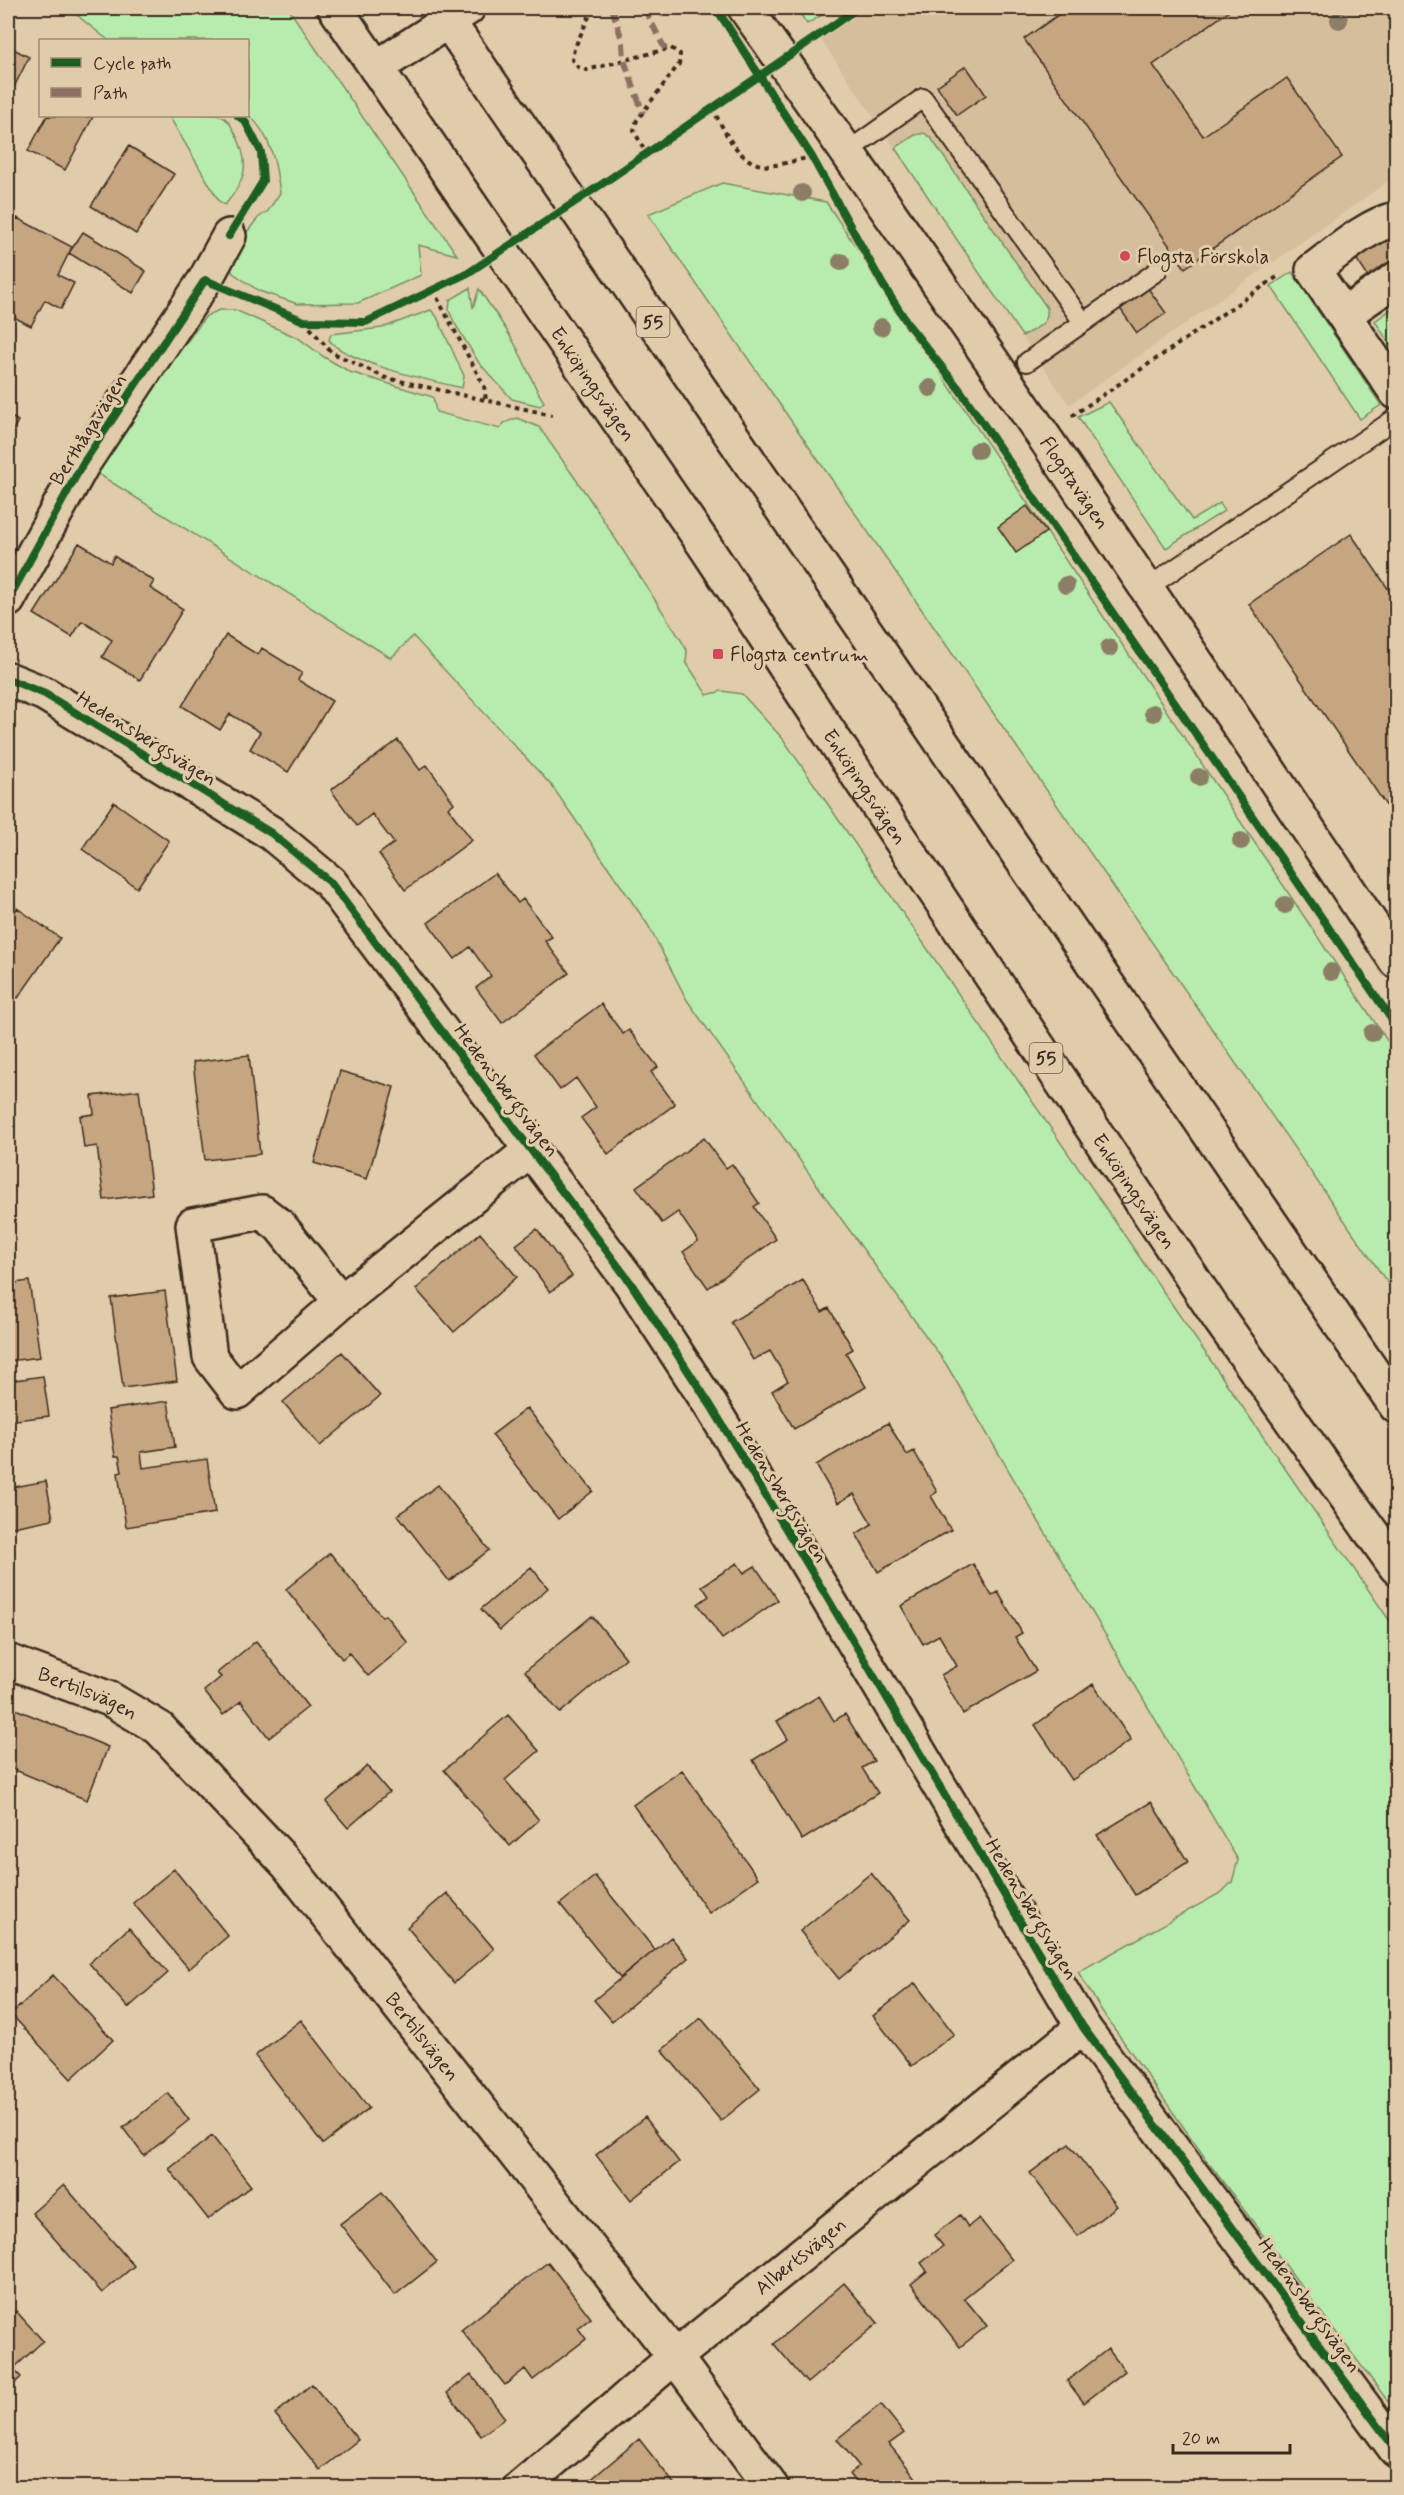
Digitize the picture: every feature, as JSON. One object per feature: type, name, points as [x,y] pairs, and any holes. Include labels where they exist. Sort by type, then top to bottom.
[{"type":"street","name":"Enköpingsvägen","points":[[334,8],[703,543],[1221,1321],[1396,1567]]},
{"type":"street","name":"Flogstavägen","points":[[745,8],[848,152],[1147,588],[1396,961]]},
{"type":"street","points":[[376,68],[452,12]]},
{"type":"street","name":"55","points":[[452,12],[1396,1406]]},
{"type":"street","points":[[1396,219],[1387,220],[1351,242],[1313,270],[1396,392]]},
{"type":"street","name":"Berthågavägen","points":[[8,600],[82,465],[205,280],[229,236]]},
{"type":"street","points":[[1345,315],[1396,279]]},
{"type":"street","name":"Hedensbergsvägen","points":[[8,680],[45,694],[271,833],[330,882],[630,1282],[711,1406],[1083,2027],[1396,2451]]},
{"type":"street","points":[[341,1302],[280,1226],[262,1212],[193,1225],[210,1357],[237,1392],[341,1302],[531,1150]]},
{"type":"street","name":"Bertilsvägen","points":[[8,1661],[110,1699],[159,1728],[288,1865],[675,2357],[772,2487]]},
{"type":"street","name":"Albertsvägen","points":[[520,2487],[675,2357],[1083,2027]]},
{"type":"lane","points":[[848,152],[923,98],[1083,322]]},
{"type":"lane","points":[[1027,362],[1157,271]]},
{"type":"lane","points":[[1147,588],[1396,418]]},
{"type":"path","points":[[593,8],[574,49],[572,60],[578,67],[587,70],[671,48],[680,54],[679,63],[637,120],[634,130],[646,154]]},
{"type":"path","points":[[702,114],[721,102]]},
{"type":"path","points":[[712,108],[730,142],[753,162],[761,165],[812,158]]},
{"type":"path","points":[[638,159],[655,147]]},
{"type":"path","points":[[805,148],[817,167]]},
{"type":"path","points":[[1067,420],[1297,264],[1313,270]]},
{"type":"path","points":[[423,294],[442,285]]},
{"type":"path","points":[[433,290],[484,386],[486,400]]},
{"type":"path","points":[[293,316],[304,321],[315,321]]},
{"type":"path","points":[[304,321],[331,352],[386,378],[552,415]]},
{"type":"shaded area","name":"Flogsta Förskola","points":[[858,8],[1396,8],[1396,176],[1069,405],[818,35]]},
{"type":"green space","points":[[68,8],[288,8],[457,255],[418,245],[421,275],[358,303],[298,304],[259,291],[233,273],[229,266],[244,236],[258,218],[268,211],[280,193],[274,160],[267,140],[256,122],[249,116],[249,39],[107,39]]},
{"type":"green space","points":[[796,8],[834,8],[807,24]]},
{"type":"green space","points":[[170,117],[223,117],[231,125],[243,154],[244,171],[238,187],[225,205],[219,201]]},
{"type":"green space","points":[[924,133],[931,138],[1047,308],[1044,322],[1022,336],[895,148],[915,135]]},
{"type":"green space","points":[[722,183],[826,202],[1396,1054],[1396,1295],[648,214]]},
{"type":"green space","points":[[1292,272],[1381,405],[1360,419],[1271,286]]},
{"type":"green space","points":[[470,288],[473,308],[479,289],[512,338],[544,402],[540,406],[512,399],[479,363],[454,322],[449,310],[450,300]]},
{"type":"green space","points":[[1396,306],[1396,354],[1375,321]]},
{"type":"green space","points":[[219,310],[235,310],[298,338],[350,372],[433,397],[436,412],[500,429],[504,423],[517,418],[539,427],[589,498],[683,643],[687,651],[686,662],[707,695],[722,691],[742,694],[783,739],[1396,1630],[1396,2412],[1208,2162],[1102,2011],[1078,1972],[1222,1892],[1232,1882],[1238,1860],[946,1364],[687,1000],[648,925],[552,786],[413,636],[391,658],[92,470],[206,316]]},
{"type":"green space","points":[[431,310],[437,317],[464,376],[462,388],[411,376],[371,363],[353,356],[329,340],[331,334],[382,328]]},
{"type":"green space","points":[[1109,402],[1192,520],[1220,503],[1224,511],[1166,548],[1078,417]]},
{"type":"building","points":[[1068,8],[1227,8],[1229,11],[1153,65],[1203,136],[1287,78],[1342,157],[1185,268],[1024,39]]},
{"type":"building","points":[[8,46],[29,57],[8,99]]},
{"type":"building","points":[[966,66],[986,95],[957,115],[937,86]]},
{"type":"building","points":[[46,117],[93,117],[65,170],[28,151]]},
{"type":"building","points":[[129,146],[174,174],[136,234],[91,206]]},
{"type":"building","points":[[17,218],[72,247],[58,275],[74,283],[61,309],[45,300],[31,326],[8,314],[8,236]]},
{"type":"building","points":[[83,232],[146,271],[133,293],[69,253]]},
{"type":"building","points":[[1388,236],[1396,249],[1396,264],[1371,281],[1355,257]]},
{"type":"building","points":[[1147,287],[1166,313],[1137,333],[1119,307]]},
{"type":"building","points":[[8,415],[18,421],[8,439]]},
{"type":"building","points":[[1027,506],[1046,532],[1016,553],[998,527]]},
{"type":"building","points":[[1351,534],[1393,596],[1396,593],[1396,820],[1249,604]]},
{"type":"building","points":[[79,543],[111,563],[114,556],[154,581],[150,588],[183,609],[140,680],[102,657],[112,640],[82,621],[72,637],[34,614]]},
{"type":"building","points":[[226,635],[258,655],[262,648],[302,673],[298,680],[332,701],[288,772],[250,749],[260,732],[230,714],[220,730],[182,706]]},
{"type":"building","points":[[398,740],[420,770],[427,765],[454,803],[448,808],[472,840],[405,890],[379,854],[394,843],[372,814],[357,826],[331,790]]},
{"type":"building","points":[[114,802],[169,841],[137,888],[82,849]]},
{"type":"building","points":[[495,873],[518,903],[523,899],[552,937],[545,941],[569,973],[502,1023],[476,988],[491,976],[470,947],[455,959],[428,923]]},
{"type":"building","points":[[17,908],[60,938],[18,998],[8,991],[8,922]]},
{"type":"building","points":[[601,1004],[623,1034],[629,1030],[658,1067],[651,1072],[675,1104],[608,1154],[581,1118],[596,1107],[576,1078],[560,1090],[534,1054]]},
{"type":"building","points":[[249,1055],[260,1154],[205,1160],[193,1062]]},
{"type":"building","points":[[340,1071],[394,1087],[367,1179],[314,1163]]},
{"type":"building","points":[[139,1090],[152,1194],[104,1200],[97,1146],[84,1148],[80,1116],[94,1114],[92,1096]]},
{"type":"building","points":[[704,1138],[726,1168],[732,1164],[759,1203],[754,1207],[776,1239],[708,1288],[683,1252],[698,1241],[678,1212],[662,1223],[636,1187]]},
{"type":"building","points":[[537,1229],[572,1276],[550,1292],[516,1245]]},
{"type":"building","points":[[480,1233],[517,1277],[454,1332],[416,1289]]},
{"type":"building","points":[[803,1280],[822,1312],[829,1308],[853,1349],[846,1353],[866,1387],[794,1429],[772,1391],[788,1381],[770,1351],[753,1360],[731,1322]]},
{"type":"building","points":[[29,1281],[40,1357],[9,1361],[8,1284]]},
{"type":"building","points":[[165,1291],[177,1381],[123,1388],[111,1298]]},
{"type":"building","points":[[342,1352],[380,1396],[320,1446],[283,1402]]},
{"type":"building","points":[[43,1376],[49,1416],[8,1421],[8,1381]]},
{"type":"building","points":[[168,1401],[175,1447],[141,1452],[143,1468],[207,1459],[215,1513],[126,1527],[118,1473],[122,1472],[119,1456],[115,1456],[108,1410]]},
{"type":"building","points":[[527,1408],[593,1491],[558,1519],[492,1435]]},
{"type":"building","points":[[888,1423],[907,1455],[914,1451],[937,1492],[931,1496],[951,1530],[878,1572],[856,1534],[872,1524],[854,1494],[838,1503],[816,1465]]},
{"type":"building","points":[[46,1481],[53,1519],[8,1528],[8,1488]]},
{"type":"building","points":[[438,1485],[489,1550],[449,1581],[398,1515]]},
{"type":"building","points":[[330,1553],[382,1617],[385,1615],[408,1643],[368,1676],[349,1653],[342,1659],[286,1589]]},
{"type":"building","points":[[737,1563],[744,1573],[755,1566],[778,1600],[722,1639],[698,1604],[709,1596],[702,1586]]},
{"type":"building","points":[[973,1564],[992,1596],[998,1592],[1022,1633],[1015,1637],[1036,1671],[963,1714],[941,1675],[957,1666],[939,1635],[923,1644],[901,1606]]},
{"type":"building","points":[[531,1567],[548,1588],[500,1630],[481,1609]]},
{"type":"building","points":[[592,1616],[626,1658],[560,1713],[525,1671]]},
{"type":"building","points":[[256,1641],[308,1707],[269,1738],[241,1701],[223,1715],[204,1691],[221,1677],[217,1673]]},
{"type":"building","points":[[1093,1684],[1131,1740],[1072,1780],[1035,1725]]},
{"type":"building","points":[[819,1696],[834,1721],[845,1714],[874,1761],[862,1768],[878,1793],[802,1840],[753,1760],[788,1739],[777,1721]]},
{"type":"building","points":[[8,1706],[108,1747],[87,1800],[8,1767]]},
{"type":"building","points":[[508,1715],[539,1751],[505,1780],[539,1820],[510,1846],[444,1770]]},
{"type":"building","points":[[367,1766],[389,1792],[348,1828],[326,1802]]},
{"type":"building","points":[[682,1770],[758,1878],[709,1913],[633,1805]]},
{"type":"building","points":[[1151,1802],[1188,1862],[1135,1895],[1097,1835]]},
{"type":"building","points":[[174,1869],[228,1936],[189,1969],[133,1903]]},
{"type":"building","points":[[871,1873],[910,1920],[839,1979],[800,1931]]},
{"type":"building","points":[[595,1876],[655,1950],[620,1978],[560,1904]]},
{"type":"building","points":[[447,1893],[494,1949],[454,1983],[407,1927]]},
{"type":"building","points":[[129,1928],[168,1973],[128,2008],[89,1963]]},
{"type":"building","points":[[671,1937],[688,1958],[612,2021],[594,2000]]},
{"type":"building","points":[[53,1975],[113,2040],[71,2079],[11,2014]]},
{"type":"building","points":[[915,1983],[954,2034],[912,2066],[873,2016]]},
{"type":"building","points":[[701,2018],[760,2089],[721,2121],[662,2050]]},
{"type":"building","points":[[301,2020],[369,2108],[323,2144],[255,2056]]},
{"type":"building","points":[[168,2093],[189,2120],[144,2156],[123,2128]]},
{"type":"building","points":[[645,2117],[679,2162],[631,2200],[596,2155]]},
{"type":"building","points":[[212,2136],[251,2186],[208,2219],[169,2169]]},
{"type":"building","points":[[1069,2144],[1117,2206],[1078,2236],[1030,2173]]},
{"type":"building","points":[[64,2185],[134,2266],[102,2293],[32,2213]]},
{"type":"building","points":[[382,2192],[437,2262],[395,2295],[340,2224]]},
{"type":"building","points":[[960,2215],[968,2227],[979,2218],[1012,2260],[964,2298],[987,2326],[960,2347],[911,2284],[927,2271],[921,2263],[943,2246],[934,2235]]},
{"type":"building","points":[[548,2262],[591,2318],[578,2328],[586,2339],[533,2380],[525,2369],[505,2385],[461,2330]]},
{"type":"building","points":[[844,2283],[878,2323],[807,2383],[774,2344]]},
{"type":"building","points":[[16,2311],[43,2341],[13,2369],[21,2377],[8,2390],[8,2319]]},
{"type":"building","points":[[1108,2349],[1125,2371],[1084,2403],[1067,2381]]},
{"type":"building","points":[[471,2374],[505,2418],[481,2436],[447,2393]]},
{"type":"building","points":[[312,2384],[358,2440],[320,2470],[275,2414]]},
{"type":"building","points":[[881,2404],[904,2433],[889,2444],[924,2488],[860,2488],[849,2474],[859,2466],[837,2439]]},
{"type":"building","points":[[639,2439],[676,2486],[581,2488]]},
{"type":"marked path","points":[[612,8],[623,43],[624,60],[643,113]]},
{"type":"marked path","points":[[644,8],[665,49]]},
{"type":"cycle path","points":[[716,8],[812,157],[883,285],[910,327],[960,390],[1396,1026]]},
{"type":"cycle path","points":[[8,600],[82,465],[205,280],[304,321],[366,322],[468,273],[858,8]]},
{"type":"cycle path","points":[[229,236],[263,181],[261,152],[245,121],[239,117]]},
{"type":"cycle path","points":[[8,679],[45,694],[271,833],[330,882],[630,1282],[711,1406],[800,1552],[1083,2027],[1396,2450]]},
{"type":"place","name":"Flogsta Förskola","points":[[1125,256]]},
{"type":"place","name":"Flogsta centrum","points":[[718,654]]}]
